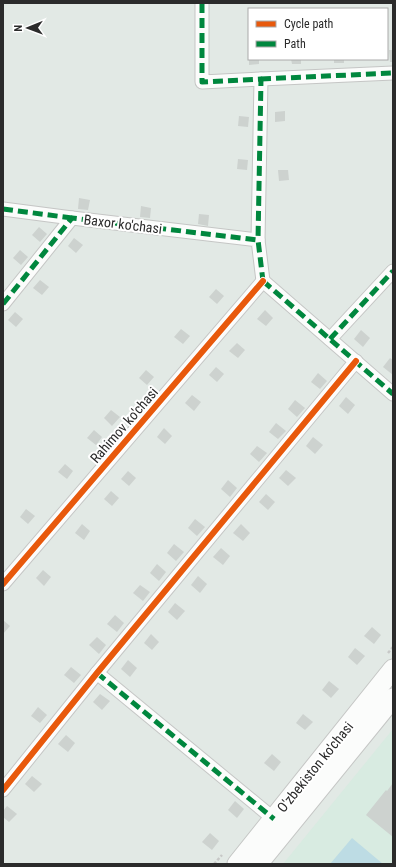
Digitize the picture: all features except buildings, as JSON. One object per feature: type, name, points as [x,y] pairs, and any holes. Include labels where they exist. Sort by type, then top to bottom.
[{"type":"main road","name":"O'zbekiston ko'chasi","points":[[237,864],[393,669]]},
{"type":"main road","name":"O'zbekiston ko'chasi","points":[[258,864],[393,698]]},
{"type":"street","points":[[202,3],[202,82],[393,73]]},
{"type":"street","points":[[261,79],[258,240],[263,282],[393,394]]},
{"type":"street","points":[[3,209],[72,218]]},
{"type":"street","name":"Baxor ko'chasi","points":[[3,304],[72,218],[258,240]]},
{"type":"street","points":[[330,340],[393,271]]},
{"type":"street","name":"Rahimov ko'chasi","points":[[3,584],[263,282]]},
{"type":"street","points":[[3,790],[97,673],[356,361]]},
{"type":"street","points":[[97,673],[274,819]]},
{"type":"shaded area","points":[[393,729],[393,864],[283,864]]},
{"type":"shaded area","points":[[352,838],[383,864],[330,864]]},
{"type":"marked path","points":[[202,3],[202,82],[261,79],[258,240]]},
{"type":"marked path","points":[[261,79],[393,73]]},
{"type":"marked path","points":[[3,209],[72,218]]},
{"type":"marked path","points":[[3,304],[72,218],[258,240],[263,281]]},
{"type":"marked path","points":[[330,339],[393,271]]},
{"type":"marked path","points":[[263,281],[393,394]]},
{"type":"marked path","points":[[97,673],[274,819]]},
{"type":"cycle path","points":[[3,584],[263,281]]},
{"type":"cycle path","points":[[3,790],[97,673],[356,361]]}]
